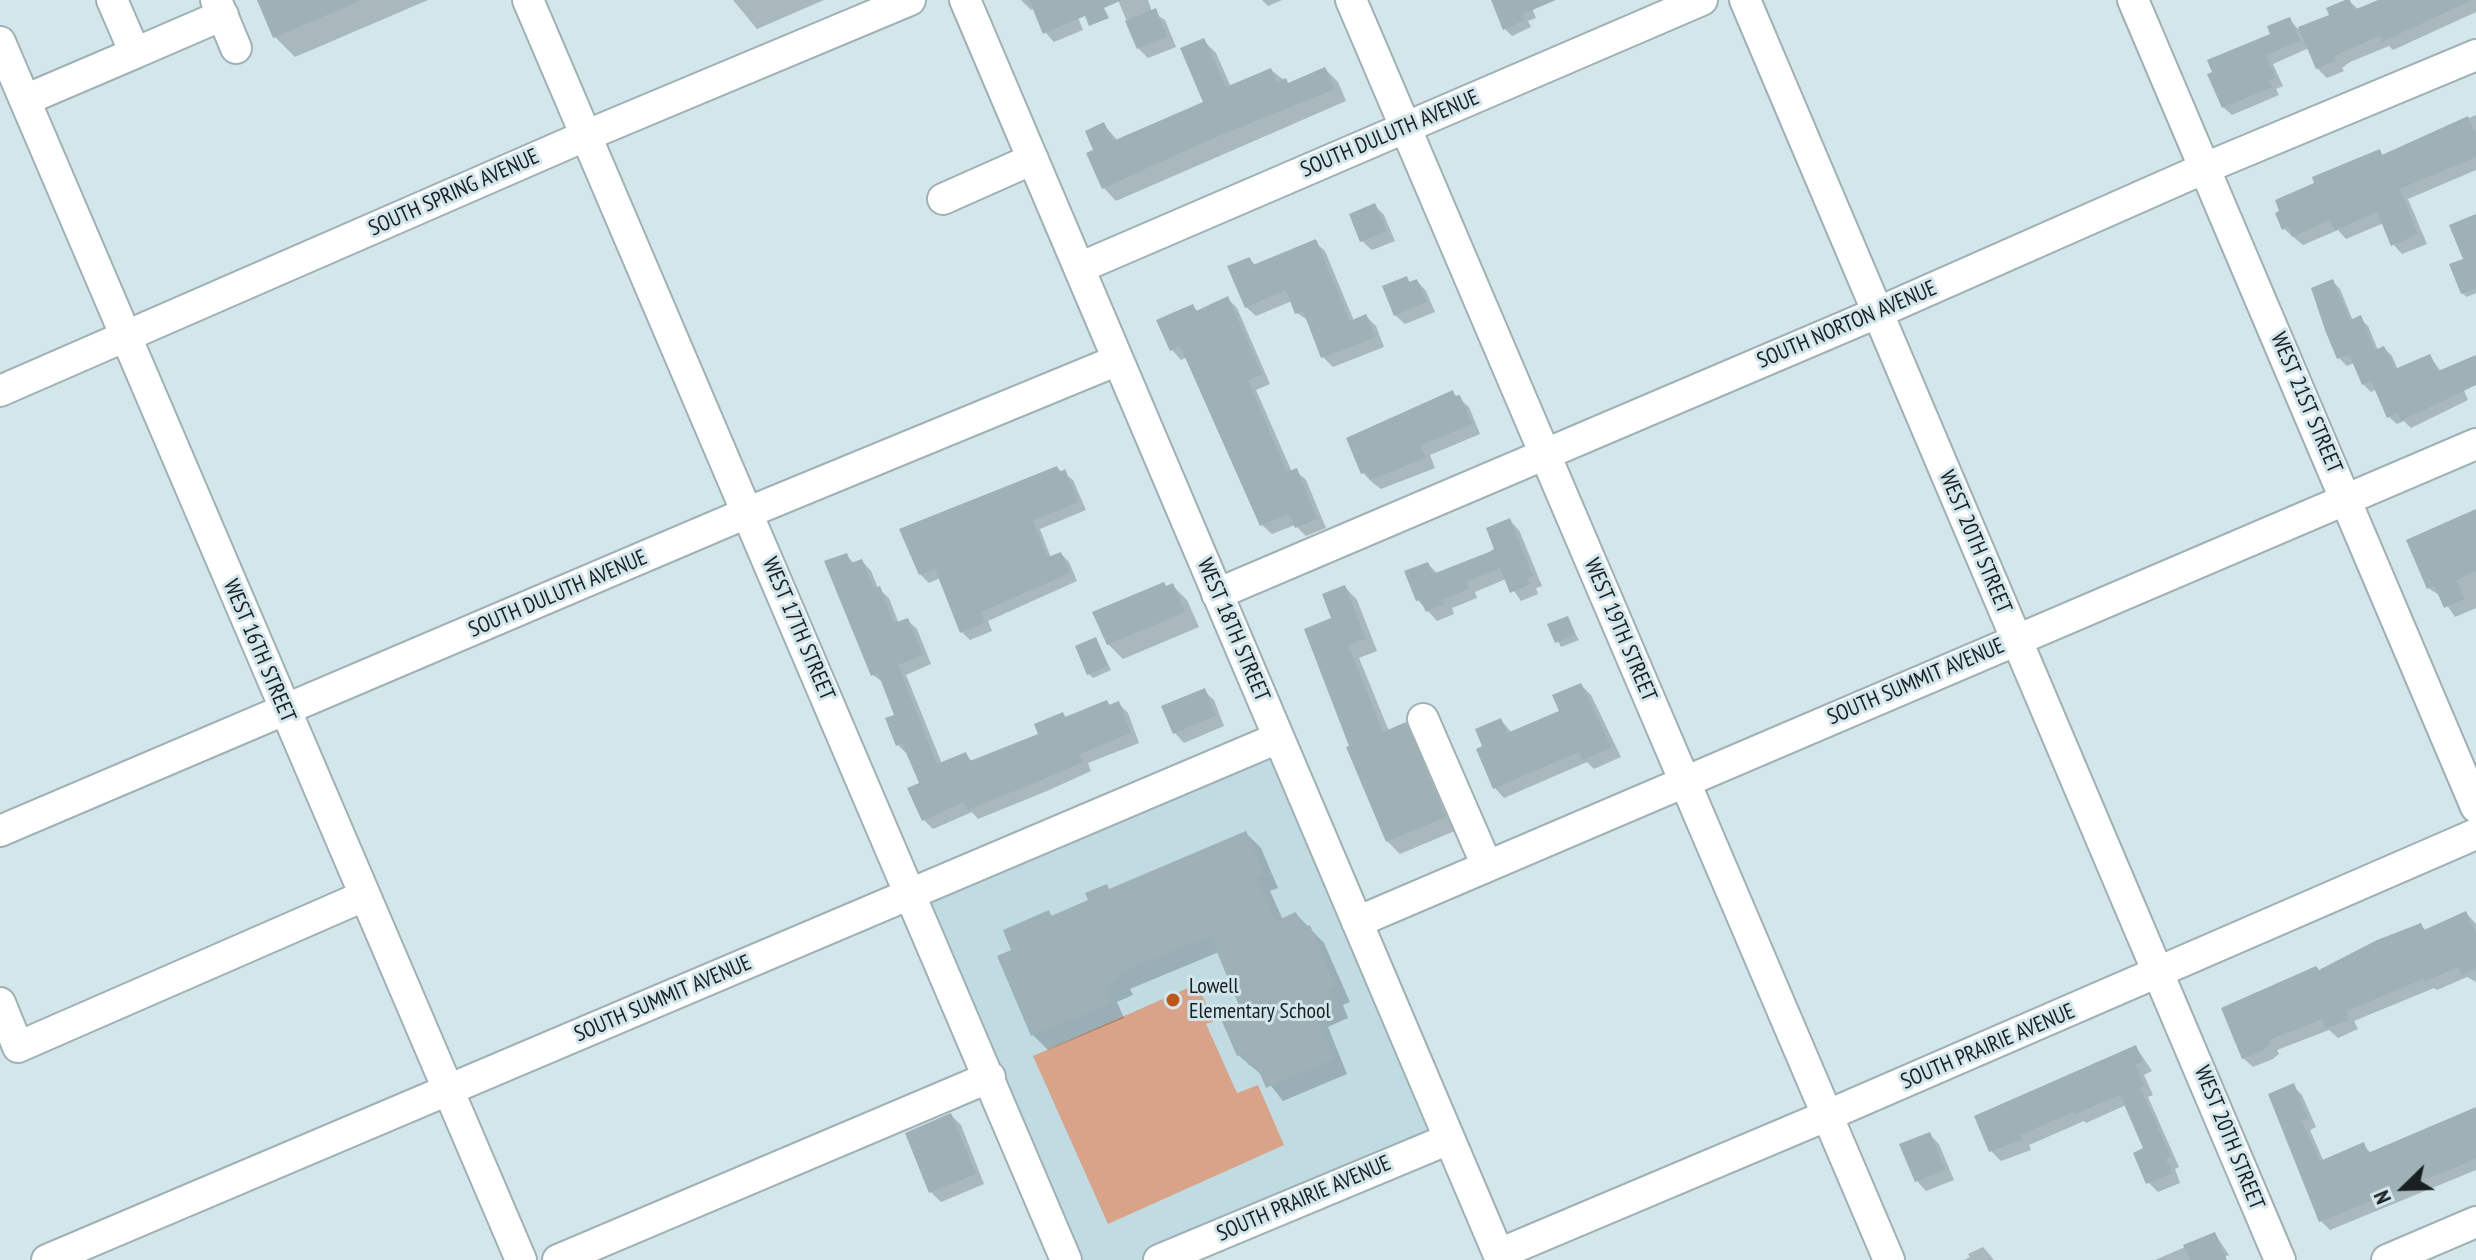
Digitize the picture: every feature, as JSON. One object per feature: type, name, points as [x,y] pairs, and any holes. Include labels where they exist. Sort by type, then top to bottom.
[{"type":"street","points":[[112,0],[135,53]]},
{"type":"street","name":"WEST 17TH STREET","points":[[528,0],[1066,1260]]},
{"type":"street","name":"SOUTH SPRING AVENUE","points":[[0,391],[585,136],[910,0]]},
{"type":"street","name":"WEST 18TH STREET","points":[[965,0],[1500,1257]]},
{"type":"street","name":"WEST 19TH STREET","points":[[1351,0],[1889,1260]]},
{"type":"street","name":"SOUTH DULUTH AVENUE","points":[[1079,268],[1702,0]]},
{"type":"street","name":"WEST 20TH STREET","points":[[1745,0],[2015,639],[2161,972],[2280,1260]]},
{"type":"street","name":"WEST 21ST STREET","points":[[2133,0],[2476,807]]},
{"type":"street","points":[[25,100],[135,53],[220,8],[236,48]]},
{"type":"street","name":"WEST 16TH STREET","points":[[0,42],[521,1260]]},
{"type":"street","name":"SOUTH NORTON AVENUE","points":[[1217,594],[1879,312],[2205,168],[2476,55]]},
{"type":"street","points":[[943,199],[1033,159]]},
{"type":"street","name":"SOUTH DULUTH AVENUE","points":[[0,831],[749,512],[1118,360]]},
{"type":"street","name":"SOUTH SUMMIT AVENUE","points":[[1357,922],[2476,444]]},
{"type":"street","points":[[1423,719],[1487,866]]},
{"type":"street","name":"SOUTH SUMMIT AVENUE","points":[[47,1260],[1278,738]]},
{"type":"street","name":"SOUTH PRAIRIE AVENUE","points":[[1500,1257],[2476,834]]},
{"type":"street","points":[[0,1003],[18,1047],[364,896]]},
{"type":"street","points":[[558,1260],[990,1077]]},
{"type":"street","name":"SOUTH PRAIRIE AVENUE","points":[[1159,1260],[1449,1139]]},
{"type":"street","points":[[2387,1260],[2476,1222]]},
{"type":"shaded area","name":"Lowell Elementary School","points":[[1278,738],[1449,1139],[1159,1260],[1066,1260],[912,895]]},
{"type":"shaded area","points":[[1197,984],[1214,1021],[1206,1024],[1237,1093],[1258,1085],[1284,1145],[1108,1224],[1033,1056]]},
{"type":"building","points":[[257,0],[362,0],[273,38]]},
{"type":"building","points":[[1029,0],[1122,0],[1104,8],[1109,18],[1089,26],[1085,16],[1043,34]]},
{"type":"building","points":[[1491,0],[1556,0],[1523,14],[1525,20],[1503,30]]},
{"type":"building","points":[[2350,0],[2354,10],[2378,0],[2472,0],[2382,42],[2380,36],[2340,53],[2334,57],[2335,61],[2316,69],[2298,27],[2329,15],[2326,8]]},
{"type":"building","points":[[1156,8],[1167,37],[1137,49],[1125,21]]},
{"type":"building","points":[[2290,17],[2300,41],[2266,55],[2276,77],[2269,80],[2272,87],[2222,108],[2207,74],[2212,72],[2207,60],[2270,34],[2267,26]]},
{"type":"building","points":[[1204,38],[1226,87],[1271,68],[1277,82],[1286,78],[1288,83],[1325,67],[1335,89],[1202,143],[1102,189],[1086,153],[1093,150],[1085,131],[1104,122],[1113,141],[1203,102],[1180,48]]},
{"type":"building","points":[[2468,116],[2476,135],[2476,157],[2400,189],[2418,234],[2391,246],[2377,212],[2335,230],[2330,220],[2292,237],[2288,227],[2282,230],[2275,213],[2279,211],[2275,200],[2314,183],[2312,177],[2380,149],[2382,155]]},
{"type":"building","points":[[1375,203],[1387,231],[1360,242],[1349,214]]},
{"type":"building","points":[[2476,214],[2476,289],[2461,294],[2449,264],[2463,259],[2449,225]]},
{"type":"building","points":[[1316,239],[1350,321],[1366,314],[1376,337],[1321,358],[1303,311],[1295,314],[1286,290],[1245,308],[1227,266],[1250,257],[1253,265]]},
{"type":"building","points":[[1407,276],[1409,282],[1417,279],[1427,302],[1394,316],[1382,286]]},
{"type":"building","points":[[2333,279],[2350,320],[2361,315],[2375,350],[2384,346],[2395,369],[2430,354],[2438,371],[2476,355],[2476,385],[2401,421],[2397,413],[2387,418],[2371,381],[2362,385],[2349,354],[2337,359],[2325,330],[2311,288]]},
{"type":"building","points":[[1228,296],[1262,374],[1248,380],[1287,472],[1297,468],[1317,519],[1295,528],[1289,514],[1260,526],[1180,346],[1170,351],[1156,320],[1193,304],[1196,311]]},
{"type":"building","points":[[1453,390],[1455,396],[1460,395],[1472,424],[1421,445],[1426,458],[1370,480],[1366,472],[1361,474],[1346,438]]},
{"type":"building","points":[[1057,466],[1060,472],[1065,469],[1079,502],[1033,521],[1048,557],[1061,552],[1070,573],[981,612],[985,623],[960,633],[935,569],[919,575],[899,529]]},
{"type":"building","points":[[2476,509],[2476,571],[2456,580],[2465,599],[2444,608],[2434,585],[2427,589],[2406,540]]},
{"type":"building","points":[[1510,518],[1533,576],[1528,578],[1530,584],[1510,593],[1500,568],[1466,582],[1469,589],[1443,599],[1445,604],[1426,612],[1420,600],[1416,601],[1404,571],[1428,562],[1433,574],[1489,552],[1494,549],[1486,528]]},
{"type":"building","points":[[847,553],[851,563],[862,559],[874,588],[880,586],[894,623],[908,618],[923,655],[898,665],[937,764],[966,752],[970,761],[1038,734],[1034,724],[1063,712],[1065,717],[1107,700],[1109,705],[1119,701],[1131,733],[1080,754],[1083,762],[1037,782],[967,810],[964,802],[922,821],[907,788],[919,783],[902,743],[896,746],[885,718],[894,715],[878,673],[871,676],[824,561]]},
{"type":"building","points":[[1164,582],[1166,586],[1173,583],[1185,612],[1107,645],[1092,612]]},
{"type":"building","points":[[1345,585],[1366,639],[1348,645],[1383,732],[1406,722],[1446,817],[1386,842],[1346,747],[1349,746],[1304,629],[1331,618],[1322,594]]},
{"type":"building","points":[[1568,616],[1576,635],[1555,643],[1547,624]]},
{"type":"building","points":[[1096,637],[1108,666],[1087,675],[1075,646]]},
{"type":"building","points":[[1581,683],[1612,748],[1582,760],[1579,752],[1493,789],[1476,749],[1482,746],[1475,729],[1501,718],[1507,733],[1559,711],[1552,695]]},
{"type":"building","points":[[1205,688],[1216,716],[1173,734],[1161,706]]},
{"type":"building","points":[[1246,831],[1264,873],[1256,876],[1276,921],[1296,912],[1303,928],[1310,925],[1336,987],[1329,990],[1334,1003],[1314,1012],[1334,1058],[1266,1088],[1255,1062],[1248,1065],[1244,1053],[1237,1056],[1220,1017],[1240,1008],[1210,935],[1117,974],[1119,980],[1104,987],[1110,1003],[1031,1036],[997,956],[1011,950],[1003,930],[1049,910],[1051,916],[1088,900],[1085,893],[1107,884],[1109,889]]},
{"type":"building","points":[[2466,911],[2476,933],[2476,968],[2462,975],[2458,967],[2425,982],[2424,979],[2346,1011],[2349,1020],[2326,1029],[2322,1019],[2269,1040],[2271,1044],[2263,1050],[2242,1059],[2221,1008],[2316,966],[2319,970],[2377,940],[2421,923],[2424,930]]},
{"type":"building","points":[[2136,1045],[2143,1062],[2135,1065],[2144,1085],[2140,1087],[2171,1157],[2166,1159],[2172,1173],[2146,1184],[2133,1153],[2143,1148],[2120,1095],[2020,1135],[2022,1140],[1989,1152],[1974,1116]]},
{"type":"building","points":[[2294,1083],[2308,1118],[2302,1121],[2320,1161],[2364,1142],[2368,1153],[2476,1107],[2476,1159],[2319,1222],[2268,1094]]},
{"type":"building","points":[[951,1113],[976,1174],[929,1193],[905,1133]]},
{"type":"building","points":[[1930,1132],[1945,1170],[1915,1182],[1899,1144]]},
{"type":"building","points":[[2215,1232],[2227,1260],[2190,1260],[2183,1245]]},
{"type":"place","name":"Lowell Elementary School","points":[[1173,1000]]}]
